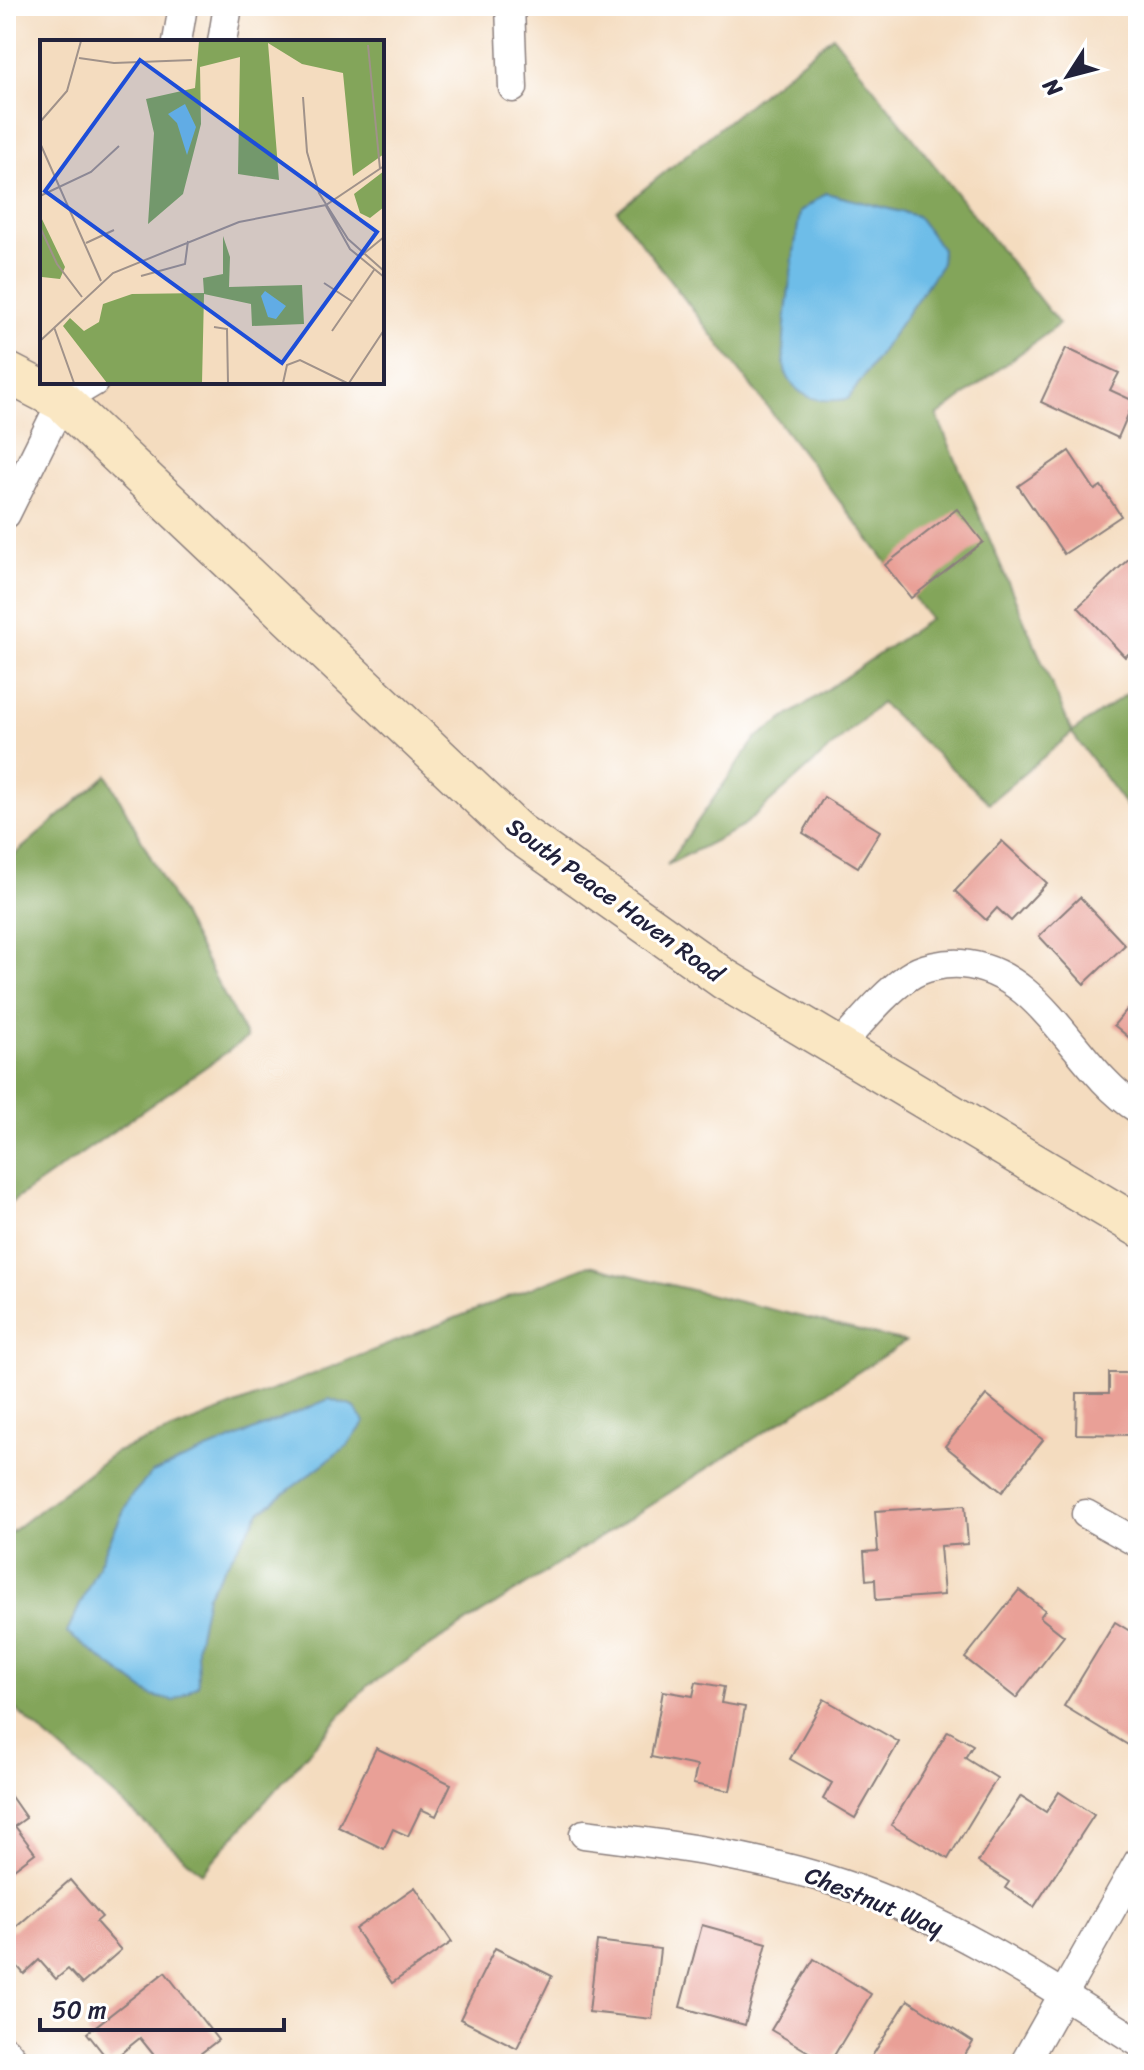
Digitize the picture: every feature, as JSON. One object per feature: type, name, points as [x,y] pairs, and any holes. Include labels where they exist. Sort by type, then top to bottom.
[{"type":"main road","name":"South Peace Haven Road","points":[[6,372],[40,380]]},
{"type":"main road","name":"South Peace Haven Road","points":[[74,388],[517,832],[724,979],[1138,1226]]},
{"type":"street","points":[[177,40],[183,6]]},
{"type":"street","points":[[222,40],[228,6]]},
{"type":"street","points":[[510,6],[513,88]]},
{"type":"street","points":[[6,514],[74,388]]},
{"type":"street","points":[[838,1047],[909,976],[945,963],[985,966],[1022,987],[1075,1047],[1138,1109]]},
{"type":"street","points":[[1086,1514],[1138,1543]]},
{"type":"street","name":"Chestnut Way","points":[[584,1834],[770,1862],[844,1884],[928,1919],[1064,1994],[1138,2042]]},
{"type":"street","points":[[1024,2064],[1138,1862]]},
{"type":"street","points":[[6,2051],[17,2064]]},
{"type":"green space","points":[[833,36],[1059,324],[937,416],[1072,732],[1138,686],[1138,822],[1072,733],[989,803],[881,703],[742,827],[667,865],[756,738],[930,619],[617,211]]},
{"type":"green space","points":[[107,775],[247,1038],[6,1206],[6,862]]},
{"type":"green space","points":[[589,1265],[905,1342],[366,1687],[202,1873],[6,1701],[6,1536],[114,1453]]},
{"type":"water","points":[[826,193],[917,216],[942,249],[941,265],[848,399],[838,400],[811,398],[797,389],[786,373],[784,361],[785,320],[800,212]]},
{"type":"water","points":[[329,1399],[354,1407],[365,1422],[348,1445],[260,1512],[207,1595],[197,1645],[198,1685],[174,1701],[152,1696],[67,1633],[130,1497],[152,1473]]},
{"type":"building","points":[[1066,348],[1119,373],[1110,390],[1134,401],[1118,438],[1041,402]]},
{"type":"building","points":[[1069,451],[1095,490],[1101,486],[1121,516],[1064,554],[1018,486]]},
{"type":"building","points":[[957,509],[983,542],[911,598],[885,565]]},
{"type":"building","points":[[1138,550],[1138,645],[1125,657],[1078,607]]},
{"type":"building","points":[[824,797],[880,831],[858,867],[803,833]]},
{"type":"building","points":[[1002,841],[1047,883],[1011,921],[997,908],[986,920],[955,891]]},
{"type":"building","points":[[1080,897],[1125,945],[1084,984],[1039,936]]},
{"type":"building","points":[[1138,996],[1138,1045],[1114,1025]]},
{"type":"building","points":[[1109,1373],[1138,1373],[1138,1435],[1076,1434],[1077,1393],[1109,1393]]},
{"type":"building","points":[[986,1395],[1043,1440],[1002,1492],[945,1446]]},
{"type":"building","points":[[965,1505],[968,1544],[940,1546],[944,1595],[876,1600],[875,1579],[866,1580],[864,1552],[878,1551],[875,1511]]},
{"type":"building","points":[[1019,1590],[1045,1610],[1040,1617],[1064,1636],[1016,1698],[965,1658]]},
{"type":"building","points":[[1115,1622],[1138,1636],[1138,1661],[1130,1674],[1138,1679],[1138,1751],[1064,1706]]},
{"type":"building","points":[[696,1682],[724,1687],[721,1703],[745,1707],[730,1791],[693,1784],[697,1766],[651,1757],[663,1691],[693,1696]]},
{"type":"building","points":[[824,1699],[899,1742],[855,1818],[823,1799],[832,1783],[790,1759]]},
{"type":"building","points":[[948,1731],[973,1745],[965,1758],[997,1778],[948,1859],[891,1825]]},
{"type":"building","points":[[376,1748],[451,1784],[436,1816],[421,1809],[408,1836],[393,1829],[384,1849],[338,1827]]},
{"type":"building","points":[[1059,1792],[1094,1815],[1034,1907],[1005,1888],[1009,1882],[978,1862],[1021,1796],[1046,1812]]},
{"type":"building","points":[[10,1795],[26,1818],[15,1826],[35,1853],[6,1875],[6,1798]]},
{"type":"building","points":[[70,1880],[102,1917],[96,1922],[121,1950],[82,1984],[68,1969],[56,1979],[39,1960],[24,1974],[6,1953],[6,1936]]},
{"type":"building","points":[[415,1887],[452,1942],[392,1983],[355,1929]]},
{"type":"building","points":[[702,1925],[767,1943],[745,2025],[680,2007]]},
{"type":"building","points":[[597,1941],[660,1949],[652,2019],[589,2012]]},
{"type":"building","points":[[495,1948],[552,1976],[517,2048],[460,2019]]},
{"type":"building","points":[[814,1959],[871,1994],[829,2064],[771,2030]]},
{"type":"building","points":[[165,1972],[218,2040],[187,2064],[161,2064],[140,2038],[110,2062],[87,2033]]},
{"type":"building","points":[[908,2000],[973,2042],[959,2064],[867,2064]]}]
